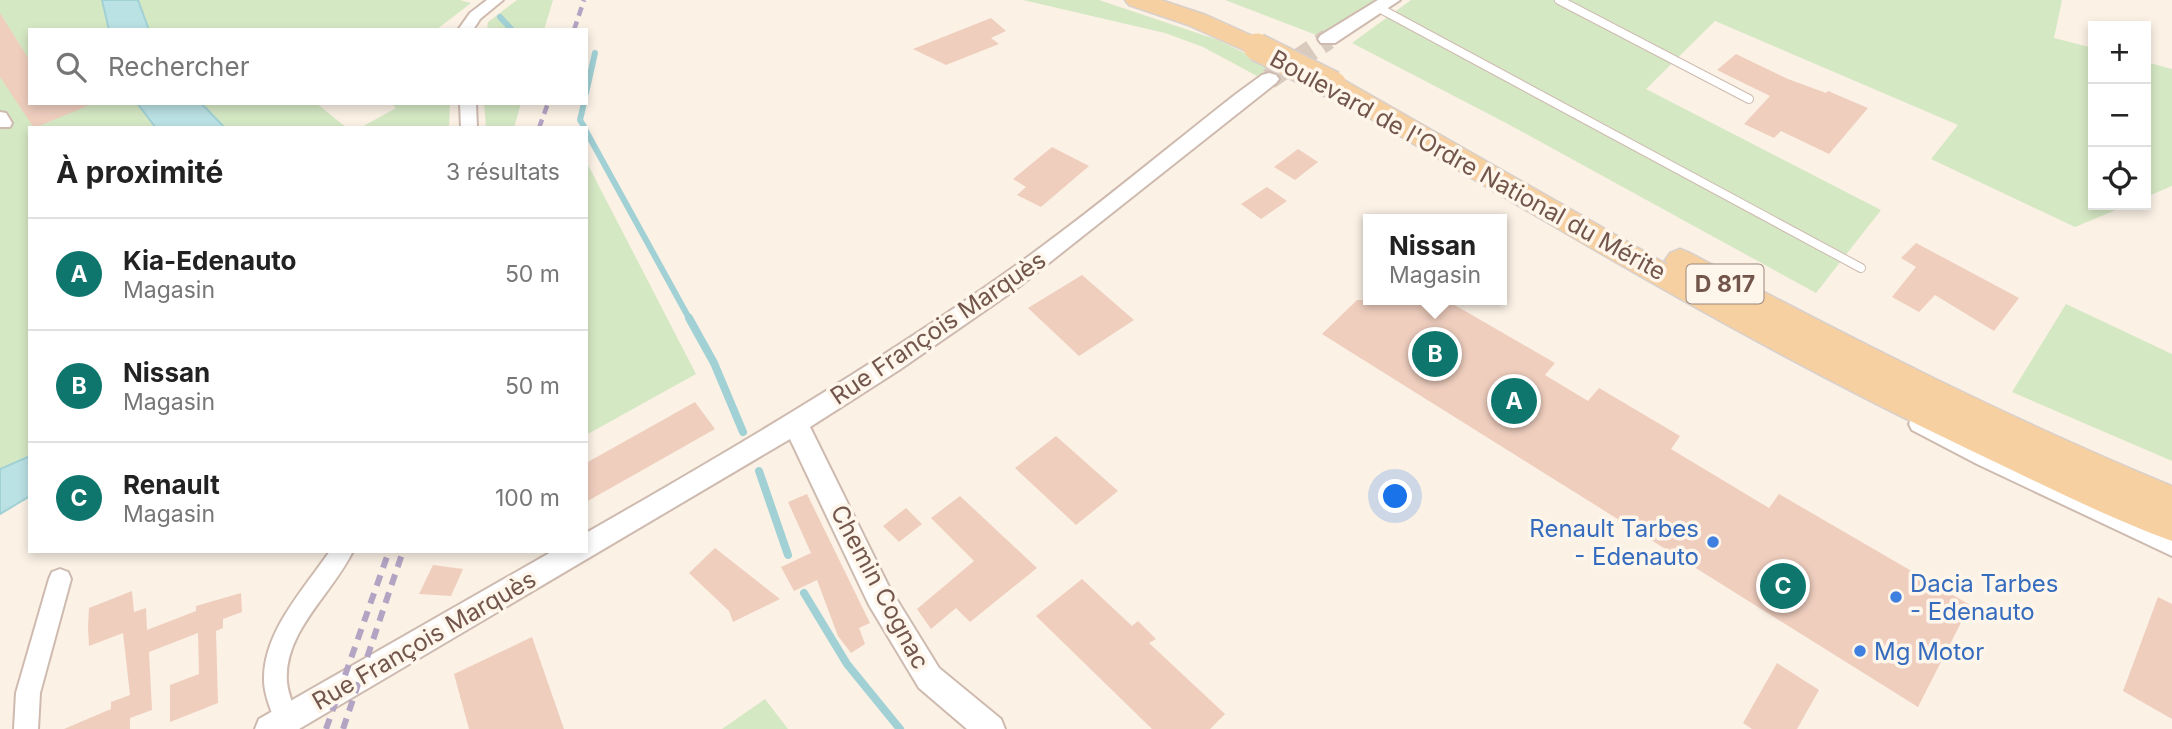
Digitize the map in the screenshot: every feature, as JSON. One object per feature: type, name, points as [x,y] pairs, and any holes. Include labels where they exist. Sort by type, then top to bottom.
[{"type":"main road","name":"Boulevard de l'Ordre National du Mérite","points":[[1137,0],[1267,39]]},
{"type":"main road","name":"Boulevard de l'Ordre National du Mérite","points":[[1194,0],[1783,316],[2111,476],[2172,500]]},
{"type":"main road","name":"Boulevard de l'Ordre National du Mérite","points":[[1341,79],[1607,244],[1766,332],[2003,452],[2172,526]]},
{"type":"street","points":[[466,28],[475,16],[496,0]]},
{"type":"street","points":[[1328,39],[1385,4]]},
{"type":"street","name":"Rue François Marquès","points":[[588,546],[794,425],[940,330],[1065,241],[1269,79]]},
{"type":"street","points":[[468,105],[469,126]]},
{"type":"street","points":[[1766,332],[1818,371],[1984,458],[2172,547]]},
{"type":"street","name":"Chemin Cognac","points":[[794,425],[803,437],[879,596],[929,678],[990,729]]},
{"type":"street","points":[[278,724],[275,683],[277,658],[285,636],[341,553]]},
{"type":"street","name":"Rue François Marquès","points":[[278,724],[575,553]]},
{"type":"street","points":[[26,729],[28,693],[60,579]]},
{"type":"lane","points":[[1559,0],[1749,99]]},
{"type":"lane","points":[[1385,4],[1861,268]]},
{"type":"green space","points":[[0,0],[102,0],[109,28],[28,28],[28,105],[139,105],[154,126],[28,126],[28,457],[0,469]]},
{"type":"green space","points":[[138,0],[460,0],[471,3],[439,28],[148,28]]},
{"type":"green space","points":[[517,0],[553,0],[545,28],[487,28],[488,22]]},
{"type":"green space","points":[[1023,0],[1099,0],[1218,40],[1273,67],[1257,76],[1203,47],[1165,33]]},
{"type":"green space","points":[[1225,0],[1377,0],[1319,36]]},
{"type":"green space","points":[[1411,0],[2062,0],[2054,38],[2088,47],[2088,210],[2116,210],[2075,227],[1931,159],[1958,125],[1715,21],[1646,89],[1881,210],[1816,293],[1506,123],[1352,43]]},
{"type":"green space","points":[[2151,63],[2172,69],[2172,186],[2151,195]]},
{"type":"green space","points":[[203,105],[318,105],[345,126],[223,126]]},
{"type":"green space","points":[[393,105],[450,105],[449,126],[364,126],[396,108]]},
{"type":"green space","points":[[484,105],[520,105],[515,126],[486,126]]},
{"type":"green space","points":[[588,165],[696,374],[588,434]]},
{"type":"green space","points":[[2066,304],[2172,354],[2172,461],[2012,392]]},
{"type":"green space","points":[[765,699],[788,729],[722,729]]},
{"type":"water","points":[[102,0],[138,0],[148,28],[109,28]]},
{"type":"water","points":[[139,105],[203,105],[223,126],[154,126]]},
{"type":"water","points":[[28,457],[28,497],[0,514],[0,469]]},
{"type":"building","points":[[0,13],[28,58],[28,105],[90,105],[39,126],[33,126],[0,77]]},
{"type":"building","points":[[991,18],[1006,31],[991,38],[999,44],[946,65],[913,49]]},
{"type":"building","points":[[1736,54],[1788,79],[1826,93],[1828,91],[1868,108],[1829,154],[1781,131],[1774,138],[1744,124],[1770,96],[1717,70]]},
{"type":"building","points":[[1052,147],[1089,166],[1041,207],[1017,195],[1026,187],[1013,179]]},
{"type":"building","points":[[1298,149],[1318,162],[1295,180],[1274,167]]},
{"type":"building","points":[[1267,187],[1287,201],[1261,219],[1241,204]]},
{"type":"building","points":[[1916,243],[2019,298],[1994,331],[1935,295],[1919,312],[1892,297],[1916,267],[1901,258]]},
{"type":"building","points":[[1082,275],[1134,320],[1079,356],[1028,308]]},
{"type":"building","points":[[1357,300],[1363,300],[1363,305],[1455,305],[1555,363],[1545,375],[1588,401],[1599,388],[1680,436],[1671,449],[1769,508],[1779,494],[1970,605],[1918,707],[1322,334]]},
{"type":"building","points":[[695,402],[715,429],[588,501],[588,462]]},
{"type":"building","points":[[1056,436],[1118,491],[1076,525],[1015,468]]},
{"type":"building","points":[[807,494],[870,623],[859,628],[865,644],[851,653],[838,636],[817,580],[794,591],[781,567],[811,553],[788,502]]},
{"type":"building","points":[[960,496],[1037,568],[970,622],[956,608],[931,629],[917,609],[974,561],[931,518]]},
{"type":"building","points":[[906,508],[922,524],[899,542],[883,526]]},
{"type":"building","points":[[715,548],[780,599],[733,622],[729,611],[689,573]]},
{"type":"building","points":[[433,565],[463,569],[451,596],[419,594]]},
{"type":"building","points":[[1082,579],[1132,626],[1138,621],[1156,639],[1149,643],[1225,714],[1210,729],[1152,729],[1036,616]]},
{"type":"building","points":[[132,591],[134,612],[146,608],[147,630],[196,611],[196,606],[241,593],[242,612],[223,619],[223,628],[216,631],[218,703],[170,722],[170,685],[199,674],[198,633],[149,652],[152,710],[130,718],[130,729],[64,729],[111,709],[111,702],[130,695],[123,633],[89,646],[88,627],[89,608]]},
{"type":"building","points":[[2158,597],[2172,604],[2172,719],[2123,691]]},
{"type":"building","points":[[532,637],[564,729],[469,729],[454,674]]},
{"type":"building","points":[[1777,663],[1819,690],[1797,729],[1752,729],[1743,723]]},
{"type":"waterway","points":[[500,17],[510,28]]},
{"type":"waterway","points":[[588,84],[595,53]]},
{"type":"waterway","points":[[584,105],[580,120],[584,126]]},
{"type":"waterway","points":[[588,135],[690,320]]},
{"type":"waterway","points":[[689,318],[714,363],[743,432]]},
{"type":"waterway","points":[[759,471],[788,555]]},
{"type":"waterway","points":[[804,593],[847,664],[900,729]]},
{"type":"tunnel","points":[[1269,79],[1328,39]]},
{"type":"railway","points":[[575,28],[584,0]]},
{"type":"railway","points":[[540,126],[547,105]]},
{"type":"railway","points":[[326,729],[388,553]]},
{"type":"railway","points":[[343,729],[402,553]]},
{"type":"place","name":"Nissan","points":[[1435,354]]},
{"type":"place","name":"Kia-Edenauto","points":[[1514,401]]},
{"type":"place","name":"Renault Tarbes - Edenauto","points":[[1713,542]]},
{"type":"place","name":"Renault","points":[[1783,586]]},
{"type":"place","name":"Dacia Tarbes - Edenauto","points":[[1896,597]]},
{"type":"place","name":"Mg Motor","points":[[1860,651]]}]
